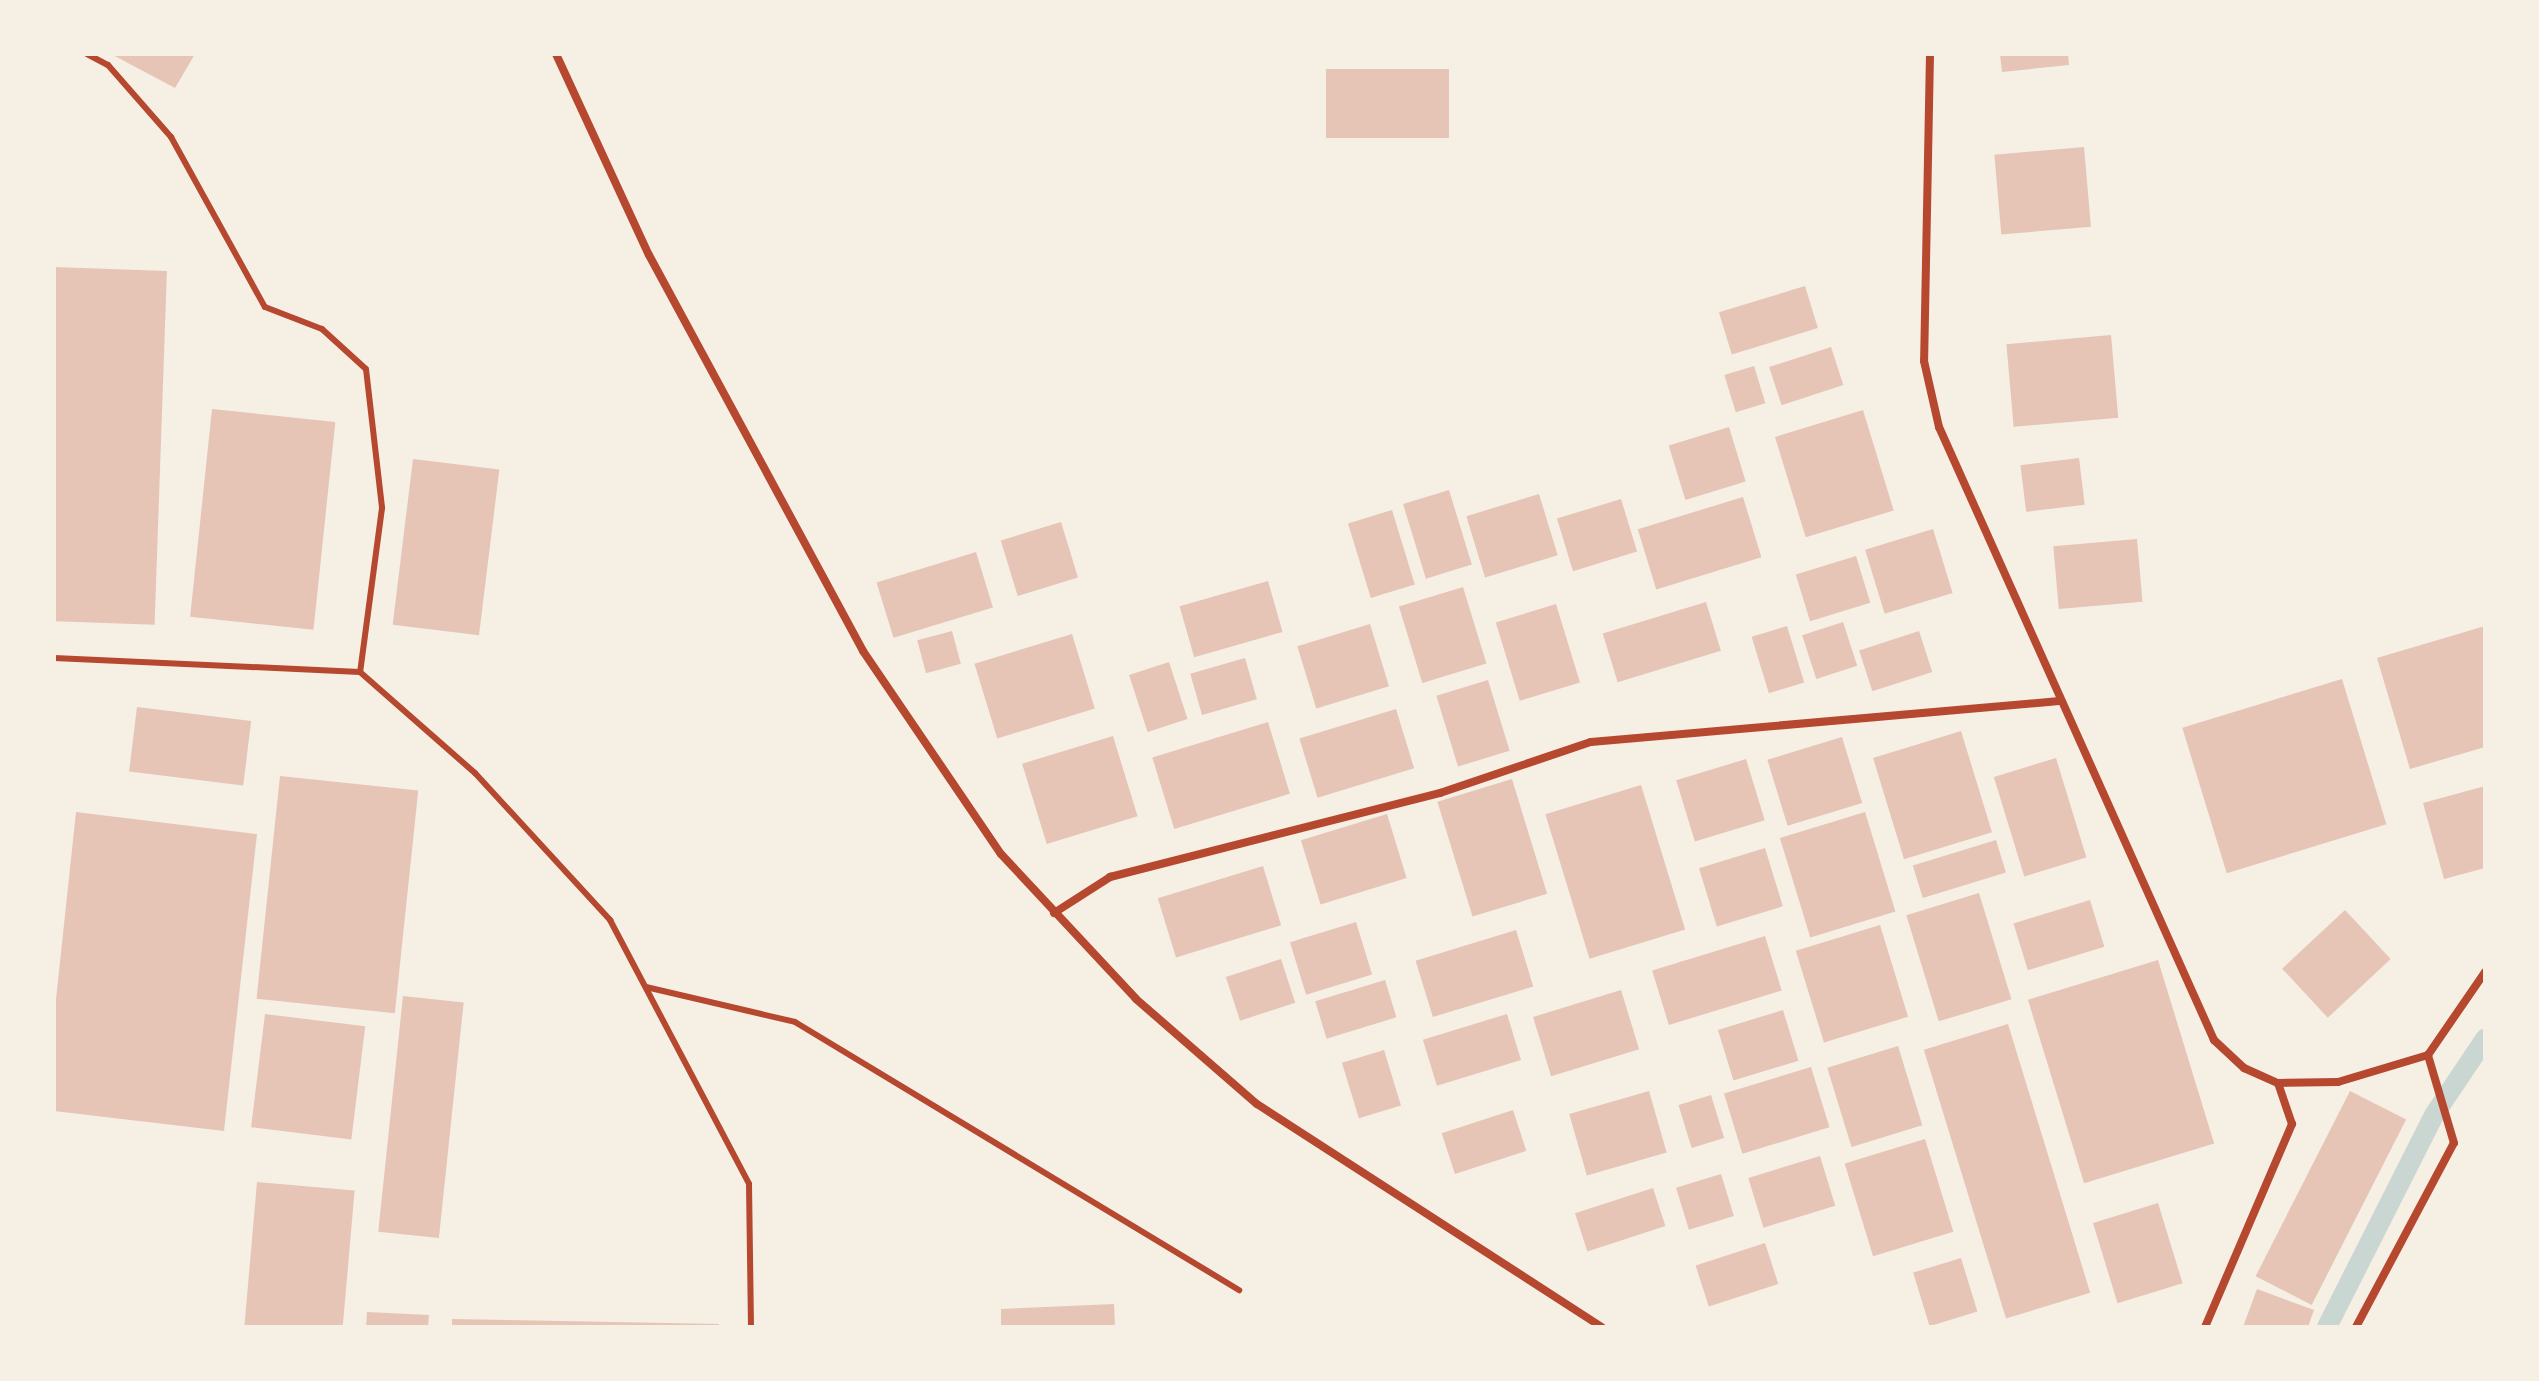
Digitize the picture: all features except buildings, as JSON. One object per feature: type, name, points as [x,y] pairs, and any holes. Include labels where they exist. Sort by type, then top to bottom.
[{"type":"street","points":[[556,54],[649,255],[863,651],[1001,854],[1054,913],[1257,1104],[1602,1327]]},
{"type":"street","points":[[1930,54],[1924,361],[1939,427],[2059,701],[2214,1040],[2244,1068],[2278,1083],[2338,1082],[2429,1058],[2485,972]]},
{"type":"street","points":[[1054,913],[1110,877],[1440,793],[1591,742],[2059,701]]},
{"type":"street","points":[[2356,1327],[2454,1143],[2429,1058]]},
{"type":"street","points":[[2205,1327],[2292,1124],[2278,1083]]},
{"type":"lane","points":[[87,54],[108,65],[171,137],[265,307],[322,329],[366,369],[382,508],[360,672]]},
{"type":"lane","points":[[54,658],[360,672],[475,773],[610,920],[749,1184],[751,1327]]},
{"type":"lane","points":[[646,987],[795,1022],[1239,1290]]},
{"type":"waterway","points":[[2327,1327],[2434,1115],[2485,1039]]}]
